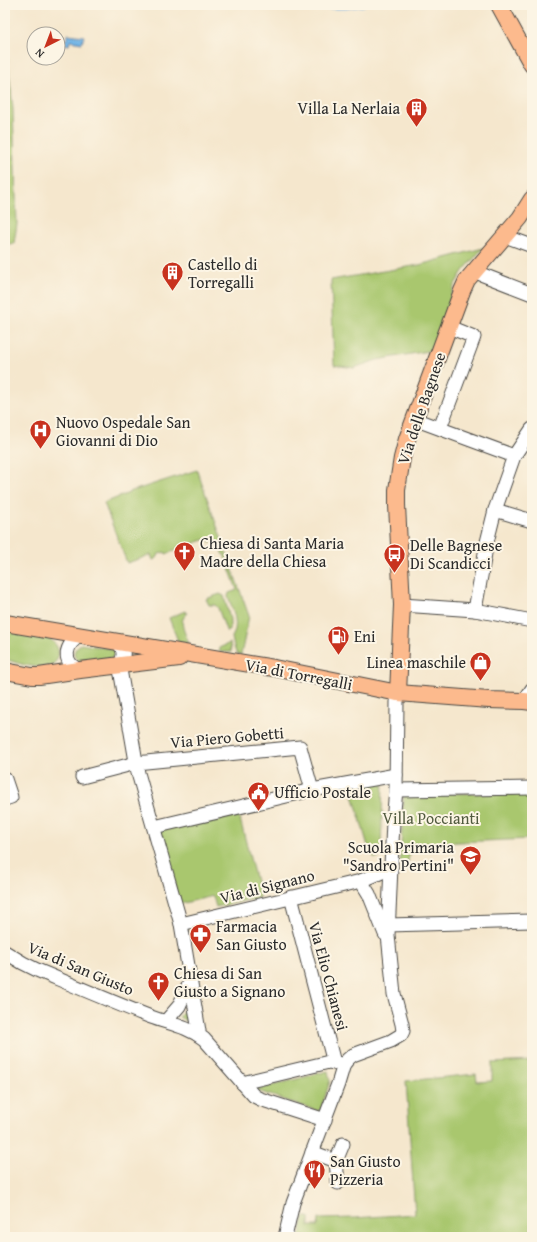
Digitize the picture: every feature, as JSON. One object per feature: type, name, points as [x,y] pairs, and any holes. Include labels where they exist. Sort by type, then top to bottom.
[{"type":"main road","points":[[499,5],[532,65]]},
{"type":"main road","name":"Via delle Bagnese","points":[[398,693],[402,605],[397,505],[402,458],[414,419],[467,280],[473,271],[520,218],[532,199]]},
{"type":"main road","name":"Via di Torregalli","points":[[5,623],[308,675],[398,693],[489,700],[530,700]]},
{"type":"main road","name":"Via di Torregalli","points":[[5,671],[39,676],[199,656]]},
{"type":"street","points":[[505,236],[532,246]]},
{"type":"street","points":[[473,271],[532,294]]},
{"type":"street","points":[[440,428],[474,337],[449,327]]},
{"type":"street","points":[[414,419],[514,456]]},
{"type":"street","points":[[475,610],[487,542],[495,510],[514,456],[532,429]]},
{"type":"street","points":[[495,510],[532,521]]},
{"type":"street","points":[[402,605],[475,610],[532,621]]},
{"type":"street","points":[[80,636],[73,641],[67,651],[71,664],[80,670]]},
{"type":"street","points":[[117,642],[122,647],[123,652],[123,658],[119,666],[136,763],[181,924],[201,1037]]},
{"type":"street","points":[[242,1083],[330,1062],[339,1063],[353,1055],[385,1044],[397,1038],[403,1031],[394,994],[388,942],[393,821],[396,790],[398,693]]},
{"type":"street","name":"Via Piero Gobetti","points":[[136,763],[300,747],[312,790]]},
{"type":"street","points":[[82,777],[136,763]]},
{"type":"street","points":[[154,827],[312,790],[396,775]]},
{"type":"street","points":[[5,779],[11,797],[5,799]]},
{"type":"street","points":[[396,790],[532,788]]},
{"type":"street","points":[[361,881],[391,868]]},
{"type":"street","points":[[361,881],[390,884]]},
{"type":"street","points":[[361,881],[369,894],[388,942]]},
{"type":"street","name":"Via di Signano","points":[[181,924],[361,881]]},
{"type":"street","name":"Via Elio Chianesi","points":[[291,897],[339,1063]]},
{"type":"street","points":[[388,926],[532,921]]},
{"type":"street","name":"Via di San Giusto","points":[[5,952],[37,970],[150,1016],[166,1021],[201,1037],[254,1096],[325,1120]]},
{"type":"street","points":[[166,1021],[179,1006],[191,980]]},
{"type":"street","points":[[285,1237],[293,1203],[338,1084],[339,1063]]},
{"type":"street","points":[[338,1183],[336,1160],[343,1144]]},
{"type":"street","points":[[312,1152],[336,1160]]},
{"type":"green space","points":[[5,34],[13,109],[17,224],[14,243],[5,245]]},
{"type":"green space","points":[[483,248],[463,271],[454,286],[434,350],[377,360],[354,368],[334,365],[331,280],[419,265]]},
{"type":"green space","points":[[197,470],[249,616],[241,655],[237,654],[233,644],[232,637],[235,622],[228,596],[229,593],[237,590],[224,554],[223,555],[216,539],[210,542],[207,539],[187,544],[188,546],[166,554],[165,552],[159,554],[157,558],[153,560],[151,555],[127,563],[104,503],[129,492]]},
{"type":"green space","points":[[220,594],[224,596],[230,619],[230,630],[227,633],[218,608],[215,605],[209,605],[206,599]]},
{"type":"green space","points":[[185,611],[187,614],[184,617],[182,624],[189,644],[178,641],[169,618]]},
{"type":"green space","points":[[5,630],[48,638],[54,642],[57,647],[58,657],[56,661],[48,666],[37,667],[28,666],[5,659]]},
{"type":"green space","points":[[230,643],[231,652],[220,652],[219,648]]},
{"type":"green space","points":[[81,644],[112,649],[115,651],[114,655],[112,658],[79,661],[75,657],[74,652]]},
{"type":"green space","points":[[383,782],[381,852],[379,857],[375,858],[370,853],[351,788]]},
{"type":"green space","name":"Villa Poccianti","points":[[404,793],[532,794],[532,839],[410,844],[408,862],[400,864]]},
{"type":"green space","points":[[238,811],[260,897],[216,907],[213,896],[180,904],[158,830]]},
{"type":"green space","points":[[188,1003],[192,1024],[179,1017],[186,1009]]},
{"type":"green space","points":[[532,1061],[532,1237],[299,1237],[304,1217],[309,1217],[309,1226],[318,1226],[319,1219],[415,1214],[406,1081],[476,1074],[477,1082],[492,1081],[492,1063]]},
{"type":"green space","points":[[328,1071],[330,1081],[321,1109],[318,1111],[255,1090]]},
{"type":"water","points":[[68,34],[84,36],[82,43],[70,41],[69,45],[66,44]]},
{"type":"waterway","points":[[289,5],[303,9],[346,8],[364,5]]},
{"type":"place","name":"Villa La Nerlaia","points":[[416,128]]},
{"type":"place","name":"Castello di Torregalli","points":[[173,292]]},
{"type":"place","name":"Nuovo Ospedale San Giovanni di Dio","points":[[40,450]]},
{"type":"place","name":"Chiesa di Santa Maria Madre della Chiesa","points":[[184,572]]},
{"type":"place","name":"Delle Bagnese Di Scandicci","points":[[394,574]]},
{"type":"place","name":"Eni","points":[[339,656]]},
{"type":"place","name":"Linea maschile","points":[[481,682]]},
{"type":"place","name":"Ufficio Postale","points":[[259,812]]},
{"type":"place","name":"Scuola Primaria \"Sandro Pertini\"","points":[[470,876]]},
{"type":"place","name":"Farmacia San Giusto","points":[[200,954]]},
{"type":"place","name":"Chiesa di San Giusto a Signano","points":[[159,1002]]},
{"type":"place","name":"San Giusto Pizzeria","points":[[314,1190]]}]
